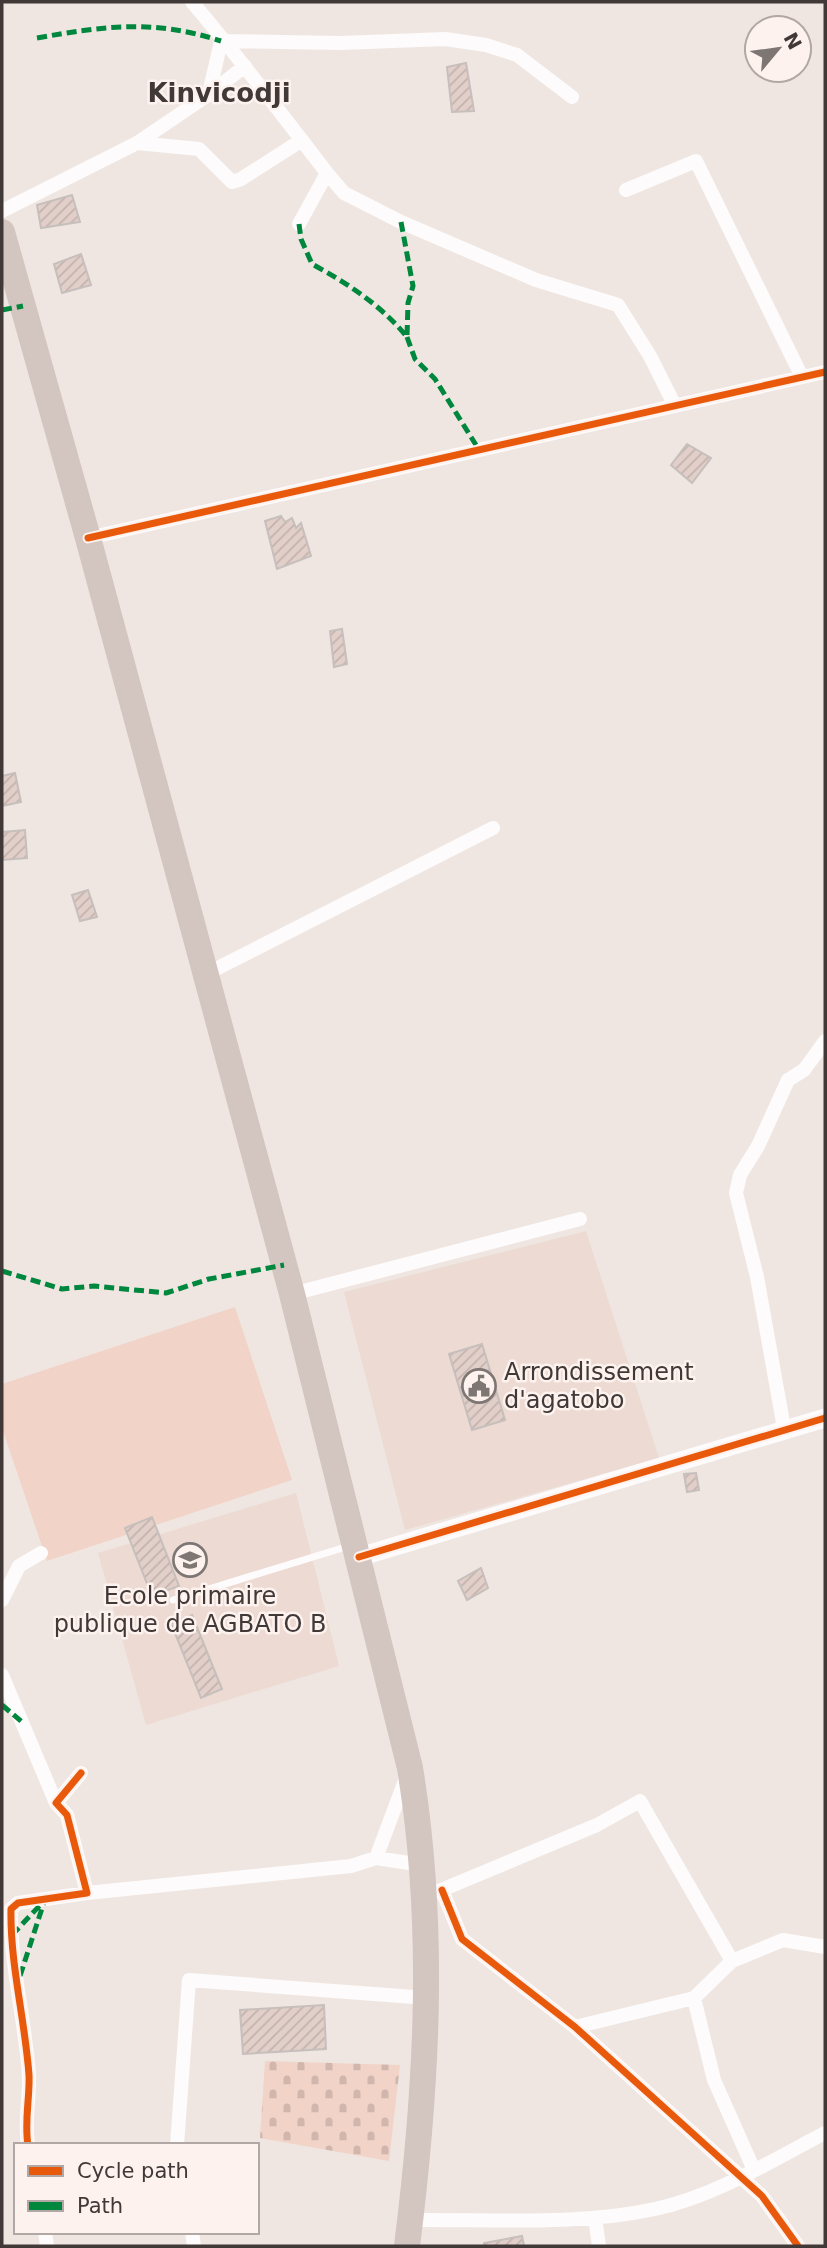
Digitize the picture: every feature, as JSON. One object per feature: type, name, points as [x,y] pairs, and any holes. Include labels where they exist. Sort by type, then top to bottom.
[{"type":"highway","points":[[2,232],[88,538],[292,1294],[410,1768],[422,1865],[434,1893],[421,2109],[409,2233]]},
{"type":"street","points":[[192,2],[327,173],[349,196],[401,222],[536,280],[618,305],[650,356],[675,406]]},
{"type":"street","points":[[221,41],[341,43],[445,39],[486,45],[517,55],[552,85],[572,97]]},
{"type":"street","points":[[208,95],[221,41]]},
{"type":"street","points":[[2,211],[137,143],[208,95],[245,66]]},
{"type":"street","points":[[137,143],[199,149],[232,181],[241,179],[302,140]]},
{"type":"street","points":[[626,190],[696,161],[802,377]]},
{"type":"street","points":[[299,224],[327,173]]},
{"type":"street","points":[[88,538],[825,372]]},
{"type":"street","points":[[204,975],[494,828]]},
{"type":"street","points":[[784,1428],[772,1377],[757,1277],[736,1193],[740,1175],[758,1146],[788,1080],[817,1056],[825,1041]]},
{"type":"street","points":[[292,1294],[580,1219]]},
{"type":"street","points":[[357,1550],[825,1418]]},
{"type":"street","points":[[2,1600],[19,1566],[41,1553]]},
{"type":"street","points":[[2,1675],[56,1804],[67,1815],[87,1894]]},
{"type":"street","points":[[376,1858],[410,1768]]},
{"type":"street","points":[[56,1804],[81,1773]]},
{"type":"street","points":[[732,1961],[640,1801],[597,1825],[434,1893],[462,1939],[575,2027],[748,2174]]},
{"type":"street","points":[[28,2143],[25,2131],[29,2077],[6,1942],[13,1905],[87,1894],[351,1866],[376,1858],[422,1865]]},
{"type":"street","points":[[575,2027],[694,1998],[732,1961],[783,1940],[825,1947]]},
{"type":"street","points":[[177,2143],[189,1980],[426,1998]]},
{"type":"street","points":[[694,1998],[714,2080],[748,2174],[798,2246]]},
{"type":"street","points":[[409,2233],[595,2218],[657,2208],[748,2174],[825,2133]]},
{"type":"street","points":[[595,2218],[600,2246]]},
{"type":"lane","points":[[173,1600],[357,1550]]},
{"type":"shaded area","points":[[586,1231],[659,1458],[405,1530],[344,1292]]},
{"type":"shaded area","points":[[296,1493],[339,1666],[146,1725],[98,1553]]},
{"type":"green space","points":[[235,1307],[292,1480],[47,1561],[2,1428],[2,1384]]},
{"type":"green space","points":[[265,2061],[400,2065],[389,2161],[260,2138]]},
{"type":"building","points":[[466,63],[474,111],[452,112],[447,67]]},
{"type":"building","points":[[72,195],[80,222],[41,228],[37,205]]},
{"type":"building","points":[[81,254],[91,285],[62,293],[54,264]]},
{"type":"building","points":[[687,444],[711,458],[692,483],[671,465]]},
{"type":"building","points":[[281,516],[285,522],[292,518],[296,528],[301,523],[311,556],[277,569],[265,521]]},
{"type":"building","points":[[342,629],[347,664],[334,667],[330,631]]},
{"type":"building","points":[[15,773],[21,802],[2,806],[2,776]]},
{"type":"building","points":[[25,830],[27,858],[2,860],[2,832]]},
{"type":"building","points":[[88,890],[97,917],[80,921],[72,895]]},
{"type":"building","points":[[482,1344],[505,1420],[472,1430],[449,1354]]},
{"type":"building","points":[[696,1473],[699,1490],[687,1492],[684,1474]]},
{"type":"building","points":[[152,1517],[179,1586],[152,1596],[125,1528]]},
{"type":"building","points":[[481,1568],[488,1588],[467,1600],[458,1581]]},
{"type":"building","points":[[192,1615],[222,1689],[201,1698],[171,1623]]},
{"type":"building","points":[[324,2005],[326,2049],[243,2054],[240,2010]]},
{"type":"building","points":[[522,2236],[524,2246],[484,2246],[484,2243]]},
{"type":"marked path","points":[[37,38],[85,30],[151,27],[197,34],[221,41]]},
{"type":"marked path","points":[[299,224],[301,239],[312,264],[363,296],[407,337],[408,303],[413,286],[401,222]]},
{"type":"marked path","points":[[2,310],[23,306]]},
{"type":"marked path","points":[[407,337],[415,359],[435,379],[476,445]]},
{"type":"marked path","points":[[2,1271],[62,1289],[94,1286],[166,1293],[209,1279],[284,1265]]},
{"type":"marked path","points":[[2,1705],[22,1722]]},
{"type":"marked path","points":[[20,1976],[45,1899]]},
{"type":"marked path","points":[[12,1935],[43,1902]]},
{"type":"cycle path","points":[[88,538],[825,372]]},
{"type":"cycle path","points":[[359,1557],[825,1418]]},
{"type":"cycle path","points":[[28,2143],[29,2075],[13,1951],[11,1909],[18,1903],[87,1893],[67,1815],[56,1803],[81,1773]]},
{"type":"cycle path","points":[[442,1890],[462,1939],[575,2027],[762,2196],[798,2246]]},
{"type":"place","name":"Arrondissement d'agatobo","points":[[479,1386]]},
{"type":"place","name":"Ecole primaire publique de AGBATO B","points":[[190,1560]]},
{"type":"district","name":"Kinvicodji","points":[[219,93]]}]
